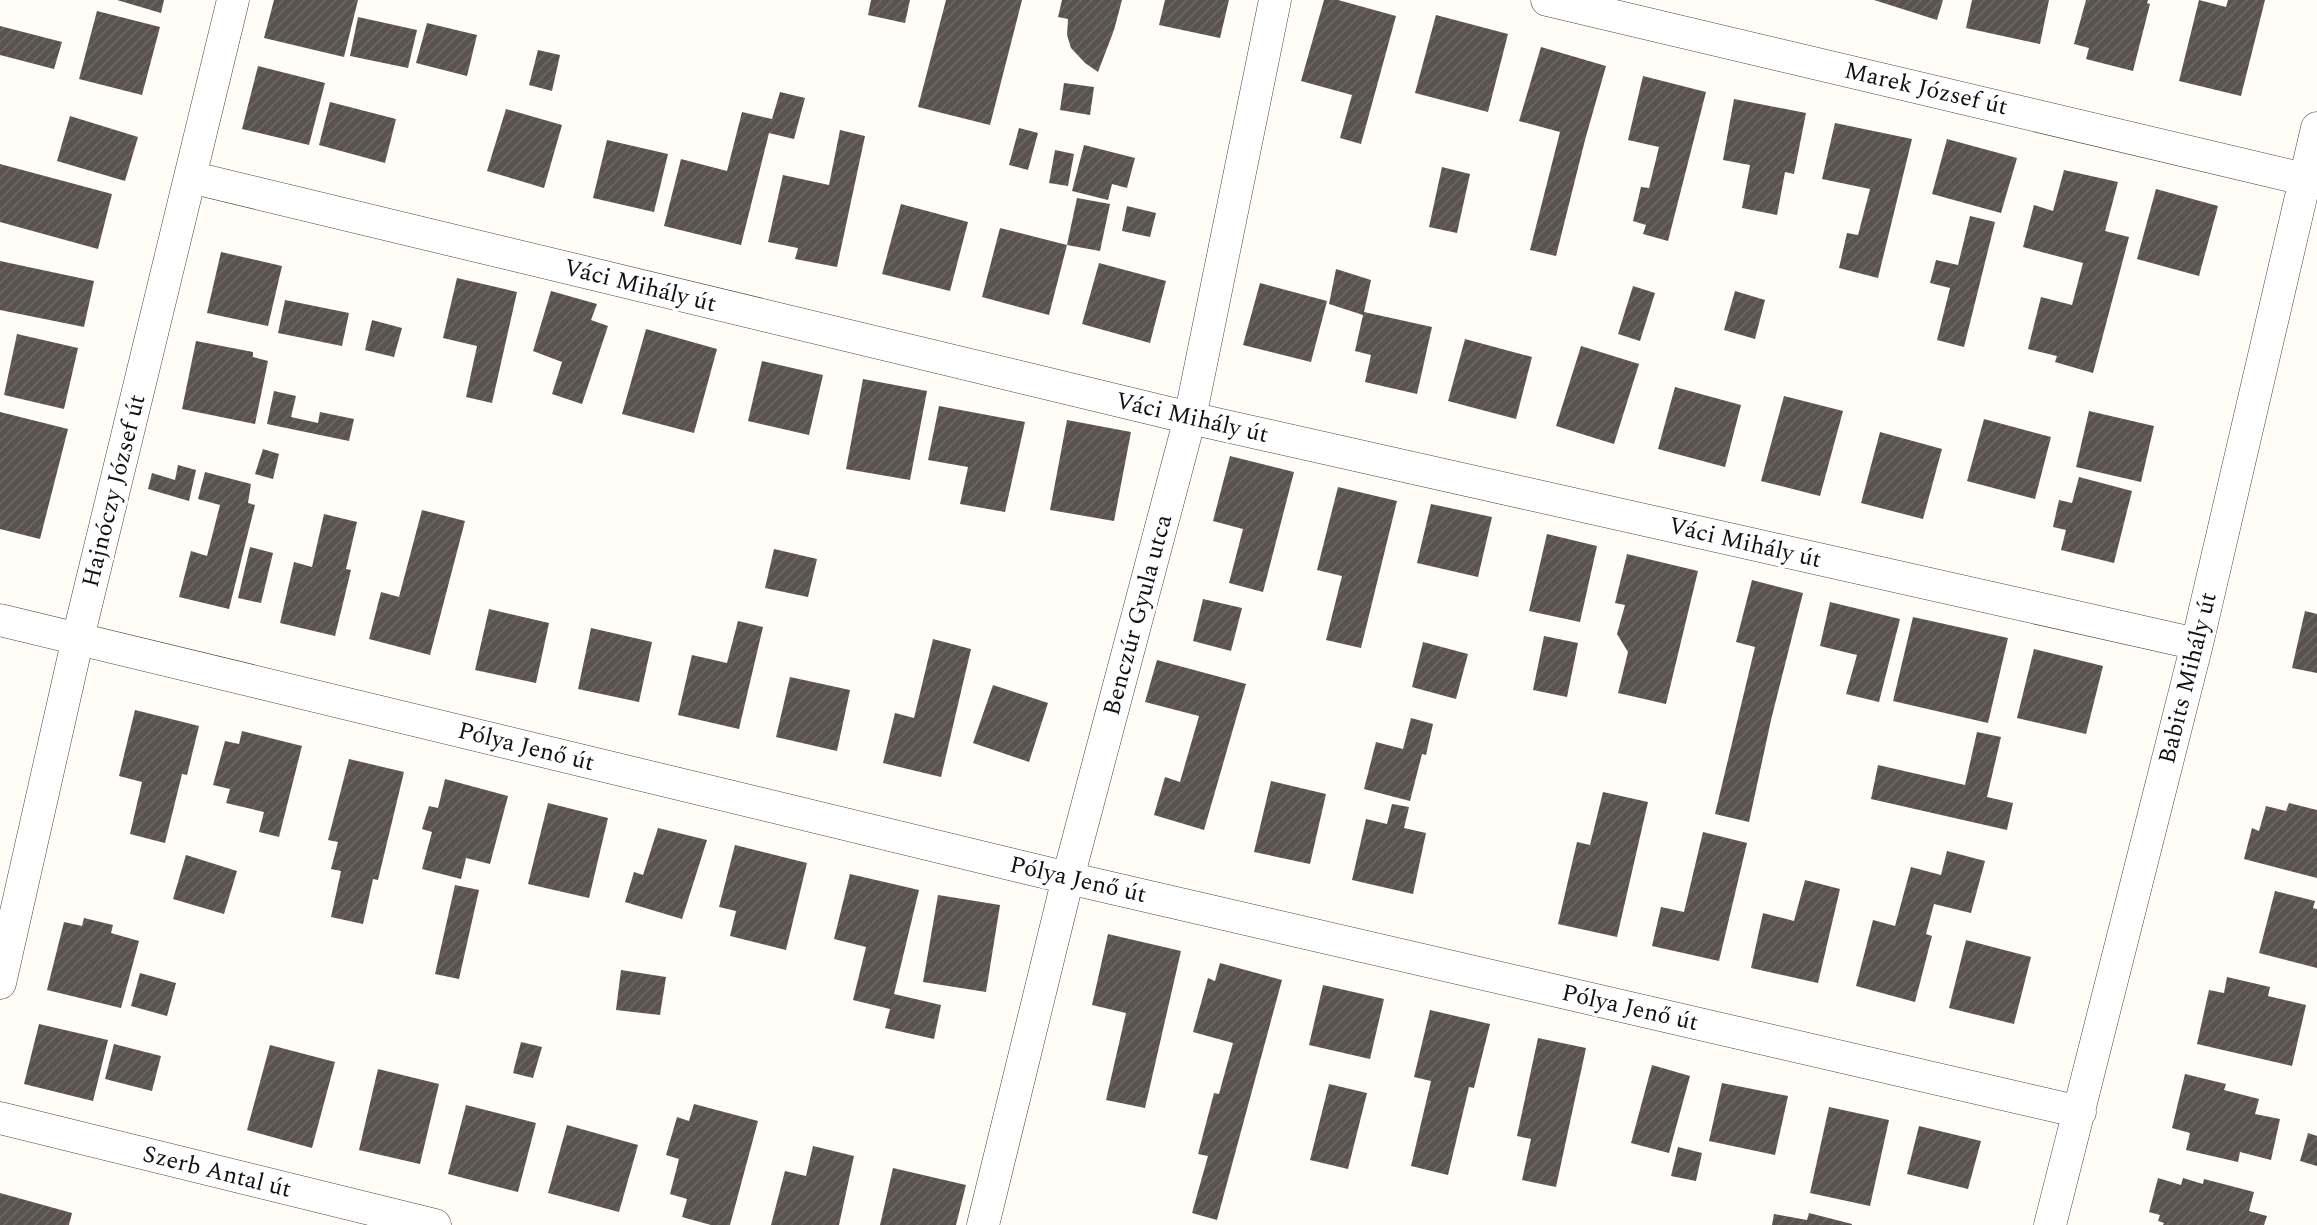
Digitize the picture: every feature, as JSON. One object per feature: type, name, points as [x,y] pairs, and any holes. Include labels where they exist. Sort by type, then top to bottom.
[{"type":"street","name":"Hajnóczy József út","points":[[0,984],[78,638],[233,0]]},
{"type":"street","name":"Benczúr Gyula utca","points":[[982,1225],[1068,878],[1190,418],[1275,0]]},
{"type":"street","name":"Marek József út","points":[[1547,0],[2304,179]]},
{"type":"street","name":"Babits Mihály út","points":[[2050,1225],[2197,644],[2317,128]]},
{"type":"street","name":"Váci Mihály út","points":[[190,177],[1190,418],[2197,644]]},
{"type":"street","name":"Pólya Jenő út","points":[[0,620],[1068,878],[2080,1112]]},
{"type":"street","name":"Szerb Antal út","points":[[0,1118],[435,1225]]},
{"type":"building","points":[[117,0],[164,0],[161,13]]},
{"type":"building","points":[[274,0],[358,0],[344,57],[264,38]]},
{"type":"building","points":[[871,0],[910,0],[905,23],[868,15]]},
{"type":"building","points":[[946,0],[1022,0],[990,125],[918,107]]},
{"type":"building","points":[[1062,0],[1122,0],[1098,72],[1071,48],[1067,35],[1068,19],[1058,17]]},
{"type":"building","points":[[1165,0],[1229,0],[1220,38],[1159,25]]},
{"type":"building","points":[[1324,0],[1338,0],[1396,16],[1361,144],[1340,138],[1352,95],[1301,81]]},
{"type":"building","points":[[1874,0],[1943,0],[1937,20]]},
{"type":"building","points":[[1972,0],[2049,0],[2040,44],[1966,28]]},
{"type":"building","points":[[2086,0],[2148,0],[2147,3],[2150,4],[2133,71],[2086,59],[2089,48],[2074,44]]},
{"type":"building","points":[[2199,0],[2226,7],[2228,0],[2265,0],[2241,96],[2179,81]]},
{"type":"building","points":[[97,11],[160,27],[142,95],[79,79]]},
{"type":"building","points":[[1436,15],[1508,34],[1488,112],[1415,93]]},
{"type":"building","points":[[358,17],[417,30],[408,68],[350,56]]},
{"type":"building","points":[[427,23],[477,35],[467,76],[416,63]]},
{"type":"building","points":[[0,26],[62,42],[54,69],[0,55]]},
{"type":"building","points":[[1541,47],[1606,66],[1556,256],[1530,250],[1560,132],[1519,121]]},
{"type":"building","points":[[538,50],[560,55],[552,91],[529,85]]},
{"type":"building","points":[[258,66],[325,83],[309,145],[242,129]]},
{"type":"building","points":[[1643,76],[1706,92],[1668,241],[1643,234],[1646,225],[1633,221],[1641,187],[1649,188],[1659,147],[1628,140]]},
{"type":"building","points":[[1064,83],[1094,87],[1090,115],[1060,110]]},
{"type":"building","points":[[780,92],[805,98],[794,139],[769,133],[741,245],[664,226],[681,159],[727,171],[742,112],[772,119]]},
{"type":"building","points":[[1734,99],[1806,113],[1794,174],[1785,172],[1777,215],[1742,208],[1750,165],[1723,160]]},
{"type":"building","points":[[330,102],[396,119],[385,163],[319,145]]},
{"type":"building","points":[[506,109],[562,125],[544,188],[487,171]]},
{"type":"building","points":[[70,116],[138,137],[125,181],[57,161]]},
{"type":"building","points":[[1835,123],[1912,139],[1878,278],[1839,268],[1847,233],[1858,235],[1870,189],[1822,179]]},
{"type":"building","points":[[1019,128],[1038,133],[1028,170],[1009,165]]},
{"type":"building","points":[[840,130],[865,136],[837,267],[795,259],[798,248],[768,242],[783,175],[829,185]]},
{"type":"building","points":[[1947,139],[2017,158],[2001,213],[1932,194]]},
{"type":"building","points":[[607,140],[668,154],[654,212],[593,198]]},
{"type":"building","points":[[1084,145],[1135,158],[1127,188],[1112,184],[1108,200],[1072,191]]},
{"type":"building","points":[[1055,150],[1074,154],[1068,186],[1049,183]]},
{"type":"building","points":[[0,164],[112,194],[98,249],[0,222]]},
{"type":"building","points":[[1442,167],[1470,174],[1457,233],[1429,227]]},
{"type":"building","points":[[2064,170],[2118,182],[2105,231],[2129,237],[2093,373],[2055,362],[2057,356],[2028,349],[2041,297],[2072,305],[2083,263],[2023,247],[2034,205],[2053,211]]},
{"type":"building","points":[[2156,189],[2218,206],[2199,276],[2137,259]]},
{"type":"building","points":[[1077,198],[1110,204],[1100,251],[1067,245]]},
{"type":"building","points":[[901,204],[968,222],[950,291],[882,274]]},
{"type":"building","points":[[1127,206],[1156,213],[1150,237],[1122,231]]},
{"type":"building","points":[[1970,216],[1995,222],[1964,347],[1937,340],[1950,288],[1930,283],[1936,260],[1958,265]]},
{"type":"building","points":[[1000,228],[1067,245],[1049,315],[982,297]]},
{"type":"building","points":[[221,252],[282,266],[268,326],[207,313]]},
{"type":"building","points":[[0,261],[94,281],[84,327],[0,310]]},
{"type":"building","points":[[1099,263],[1166,281],[1150,343],[1082,324]]},
{"type":"building","points":[[1336,269],[1371,280],[1364,312],[1432,327],[1417,394],[1365,382],[1371,355],[1355,351],[1363,315],[1329,304]]},
{"type":"building","points":[[457,278],[517,292],[492,403],[466,397],[477,346],[443,338]]},
{"type":"building","points":[[1260,283],[1327,301],[1311,362],[1243,345]]},
{"type":"building","points":[[1633,286],[1655,293],[1640,341],[1618,334]]},
{"type":"building","points":[[551,291],[597,304],[591,320],[608,326],[582,404],[552,394],[562,362],[533,351]]},
{"type":"building","points":[[1735,291],[1765,300],[1755,339],[1724,330]]},
{"type":"building","points":[[285,300],[349,313],[342,346],[278,333]]},
{"type":"building","points":[[372,320],[402,328],[394,357],[365,350]]},
{"type":"building","points":[[646,329],[717,349],[694,433],[622,414]]},
{"type":"building","points":[[17,334],[78,348],[64,409],[4,395]]},
{"type":"building","points":[[1465,339],[1532,357],[1516,419],[1448,401]]},
{"type":"building","points":[[196,341],[253,352],[253,357],[268,361],[255,424],[182,409]]},
{"type":"building","points":[[1581,346],[1639,364],[1614,444],[1556,426]]},
{"type":"building","points":[[762,361],[823,375],[809,435],[748,421]]},
{"type":"building","points":[[863,379],[927,391],[910,480],[846,469]]},
{"type":"building","points":[[1675,387],[1741,405],[1725,467],[1658,449]]},
{"type":"building","points":[[274,391],[296,396],[291,417],[318,423],[320,412],[354,419],[349,441],[267,424]]},
{"type":"building","points":[[1784,396],[1843,411],[1820,496],[1761,481]]},
{"type":"building","points":[[939,406],[1025,422],[1005,512],[960,504],[968,467],[928,460]]},
{"type":"building","points":[[2089,411],[2154,426],[2141,482],[2076,467]]},
{"type":"building","points":[[0,412],[68,429],[40,539],[0,529]]},
{"type":"building","points":[[1984,419],[2051,437],[2035,499],[1967,481]]},
{"type":"building","points":[[1067,420],[1131,432],[1114,521],[1050,510]]},
{"type":"building","points":[[1880,432],[1942,449],[1923,519],[1861,503]]},
{"type":"building","points":[[263,449],[279,454],[273,479],[255,474]]},
{"type":"building","points":[[1230,456],[1294,472],[1263,592],[1229,583],[1243,529],[1213,521]]},
{"type":"building","points":[[178,465],[196,470],[189,501],[148,489],[152,473],[175,480]]},
{"type":"building","points":[[205,472],[251,484],[248,503],[255,505],[229,609],[179,597],[191,551],[207,556],[220,505],[198,499]]},
{"type":"building","points":[[2079,477],[2132,491],[2114,563],[2061,550],[2066,530],[2053,527],[2059,500],[2072,503]]},
{"type":"building","points":[[1338,487],[1397,501],[1361,648],[1326,640],[1342,576],[1317,570]]},
{"type":"building","points":[[1431,504],[1492,517],[1478,577],[1417,563]]},
{"type":"building","points":[[422,510],[465,521],[430,655],[369,639],[381,592],[399,597]]},
{"type":"building","points":[[324,514],[357,522],[346,569],[351,570],[335,636],[280,623],[294,562],[312,567]]},
{"type":"building","points":[[1547,534],[1597,546],[1580,622],[1529,611]]},
{"type":"building","points":[[250,547],[273,553],[261,603],[238,598]]},
{"type":"building","points":[[774,549],[817,559],[808,597],[765,588]]},
{"type":"building","points":[[1627,554],[1698,571],[1666,704],[1618,693],[1628,652],[1617,634],[1625,605],[1615,603]]},
{"type":"building","points":[[1752,580],[1803,593],[1749,822],[1715,814],[1755,647],[1736,642]]},
{"type":"building","points":[[1203,599],[1242,608],[1231,651],[1193,641]]},
{"type":"building","points":[[1830,602],[1900,619],[1879,702],[1846,694],[1857,655],[1820,646]]},
{"type":"building","points":[[489,609],[549,623],[536,683],[475,670]]},
{"type":"building","points":[[2305,611],[2317,614],[2317,673],[2292,668]]},
{"type":"building","points":[[1913,617],[2008,638],[1988,723],[1893,701]]},
{"type":"building","points":[[738,621],[763,627],[739,729],[678,715],[692,655],[727,663]]},
{"type":"building","points":[[591,628],[652,642],[639,702],[578,689]]},
{"type":"building","points":[[1544,636],[1578,643],[1567,697],[1533,690]]},
{"type":"building","points":[[933,639],[971,649],[941,777],[883,763],[895,713],[914,718]]},
{"type":"building","points":[[1423,642],[1468,654],[1456,699],[1412,687]]},
{"type":"building","points":[[2034,649],[2103,666],[2086,734],[2017,718]]},
{"type":"building","points":[[1157,660],[1246,684],[1204,830],[1154,815],[1165,777],[1180,782],[1199,716],[1145,702]]},
{"type":"building","points":[[790,677],[850,690],[837,751],[776,737]]},
{"type":"building","points":[[993,685],[1048,703],[1029,762],[973,743]]},
{"type":"building","points":[[135,710],[199,726],[187,775],[182,774],[165,843],[130,834],[142,782],[119,776]]},
{"type":"building","points":[[1411,718],[1433,724],[1426,755],[1422,754],[1410,801],[1364,789],[1376,742],[1403,749]]},
{"type":"building","points":[[242,731],[302,746],[279,837],[259,832],[264,812],[226,803],[230,789],[213,785],[225,741],[239,744]]},
{"type":"building","points":[[1977,732],[2001,737],[1987,797],[2013,803],[2007,830],[1871,799],[1878,765],[1965,785]]},
{"type":"building","points":[[349,759],[404,772],[378,880],[373,879],[363,924],[331,917],[341,871],[331,869],[338,842],[328,840]]},
{"type":"building","points":[[445,779],[508,796],[490,864],[466,858],[461,879],[422,869],[432,832],[422,829],[429,806],[438,808]]},
{"type":"building","points":[[1271,781],[1326,794],[1310,864],[1254,852]]},
{"type":"building","points":[[1603,792],[1648,802],[1617,937],[1558,924],[1577,842],[1590,845]]},
{"type":"building","points":[[548,803],[608,818],[589,898],[528,884]]},
{"type":"building","points":[[2289,803],[2317,810],[2317,878],[2244,859],[2252,828],[2259,831],[2266,806],[2286,811]]},
{"type":"building","points":[[1392,804],[1409,807],[1404,828],[1426,833],[1413,894],[1352,880],[1366,819],[1387,824]]},
{"type":"building","points":[[658,828],[707,840],[682,919],[625,902],[634,872],[643,875]]},
{"type":"building","points":[[1703,832],[1747,843],[1719,961],[1652,946],[1661,907],[1684,912]]},
{"type":"building","points":[[735,845],[807,863],[786,950],[730,936],[736,911],[719,907]]},
{"type":"building","points":[[1947,851],[1985,861],[1971,913],[1934,904],[1926,934],[1932,936],[1915,1002],[1856,986],[1873,920],[1895,926],[1911,867],[1941,875]]},
{"type":"building","points":[[186,855],[237,871],[224,914],[173,899]]},
{"type":"building","points":[[850,874],[919,890],[894,994],[941,1005],[934,1039],[885,1028],[890,1009],[853,1000],[866,947],[834,939]]},
{"type":"building","points":[[1805,880],[1840,889],[1818,983],[1751,968],[1763,913],[1794,921]]},
{"type":"building","points":[[455,885],[479,890],[459,979],[435,974]]},
{"type":"building","points":[[2275,891],[2315,901],[2313,908],[2317,909],[2317,968],[2259,953]]},
{"type":"building","points":[[938,895],[1000,905],[986,992],[923,982]]},
{"type":"building","points":[[84,918],[113,925],[111,933],[139,941],[121,1008],[47,990],[64,922],[82,926]]},
{"type":"building","points":[[1108,934],[1181,951],[1145,1108],[1106,1100],[1126,1013],[1092,1005]]},
{"type":"building","points":[[1966,940],[2031,957],[2014,1024],[1949,1008]]},
{"type":"building","points":[[1220,963],[1282,980],[1217,1220],[1192,1213],[1208,1156],[1198,1154],[1214,1093],[1219,1094],[1233,1043],[1193,1032],[1208,978],[1215,981]]},
{"type":"building","points":[[621,970],[666,977],[660,1015],[616,1010]]},
{"type":"building","points":[[140,973],[176,983],[167,1016],[131,1006]]},
{"type":"building","points":[[2227,977],[2270,987],[2268,996],[2306,1005],[2292,1066],[2197,1044],[2209,990],[2224,993]]},
{"type":"building","points":[[1323,985],[1384,999],[1370,1059],[1309,1045]]},
{"type":"building","points":[[1430,1010],[1490,1024],[1474,1088],[1469,1087],[1448,1175],[1411,1166],[1431,1081],[1414,1077]]},
{"type":"building","points":[[39,1024],[108,1040],[93,1101],[24,1084]]},
{"type":"building","points":[[1538,1038],[1586,1048],[1556,1187],[1522,1180],[1531,1139],[1517,1136]]},
{"type":"building","points":[[521,1042],[542,1047],[533,1078],[513,1073]]},
{"type":"building","points":[[114,1044],[161,1056],[152,1091],[105,1079]]},
{"type":"building","points":[[270,1045],[335,1062],[312,1148],[247,1130]]},
{"type":"building","points":[[1652,1065],[1690,1076],[1669,1153],[1631,1143]]},
{"type":"building","points":[[378,1069],[439,1084],[420,1164],[359,1150]]},
{"type":"building","points":[[2185,1074],[2226,1084],[2224,1090],[2259,1099],[2255,1114],[2280,1119],[2271,1160],[2240,1152],[2238,1162],[2186,1150],[2190,1133],[2172,1128]]},
{"type":"building","points":[[1722,1083],[1788,1096],[1775,1155],[1709,1141]]},
{"type":"building","points":[[1329,1084],[1367,1093],[1348,1169],[1310,1160]]},
{"type":"building","points":[[694,1104],[758,1121],[730,1225],[711,1225],[682,1217],[687,1199],[670,1194],[679,1159],[666,1155],[677,1117],[689,1121]]},
{"type":"building","points":[[466,1105],[536,1123],[518,1192],[448,1174]]},
{"type":"building","points":[[1829,1107],[1889,1120],[1870,1206],[1810,1193]]},
{"type":"building","points":[[567,1125],[638,1145],[619,1212],[548,1193]]},
{"type":"building","points":[[1919,1126],[1981,1141],[1968,1189],[1907,1174]]},
{"type":"building","points":[[2308,1133],[2317,1136],[2317,1166],[2300,1161]]},
{"type":"building","points":[[813,1146],[854,1156],[839,1225],[771,1225],[785,1171],[806,1176]]},
{"type":"building","points":[[1678,1147],[1702,1153],[1696,1181],[1671,1176]]},
{"type":"building","points":[[893,1168],[966,1185],[956,1225],[880,1225]]},
{"type":"building","points":[[2158,1178],[2181,1185],[2183,1178],[2203,1184],[2204,1179],[2254,1192],[2249,1211],[2267,1216],[2264,1225],[2163,1225],[2164,1223],[2158,1221],[2160,1215],[2149,1212]]},
{"type":"building","points":[[0,1193],[72,1213],[69,1225],[0,1225]]},
{"type":"building","points":[[1809,1213],[1852,1225],[1772,1225],[1774,1214],[1807,1220]]}]
